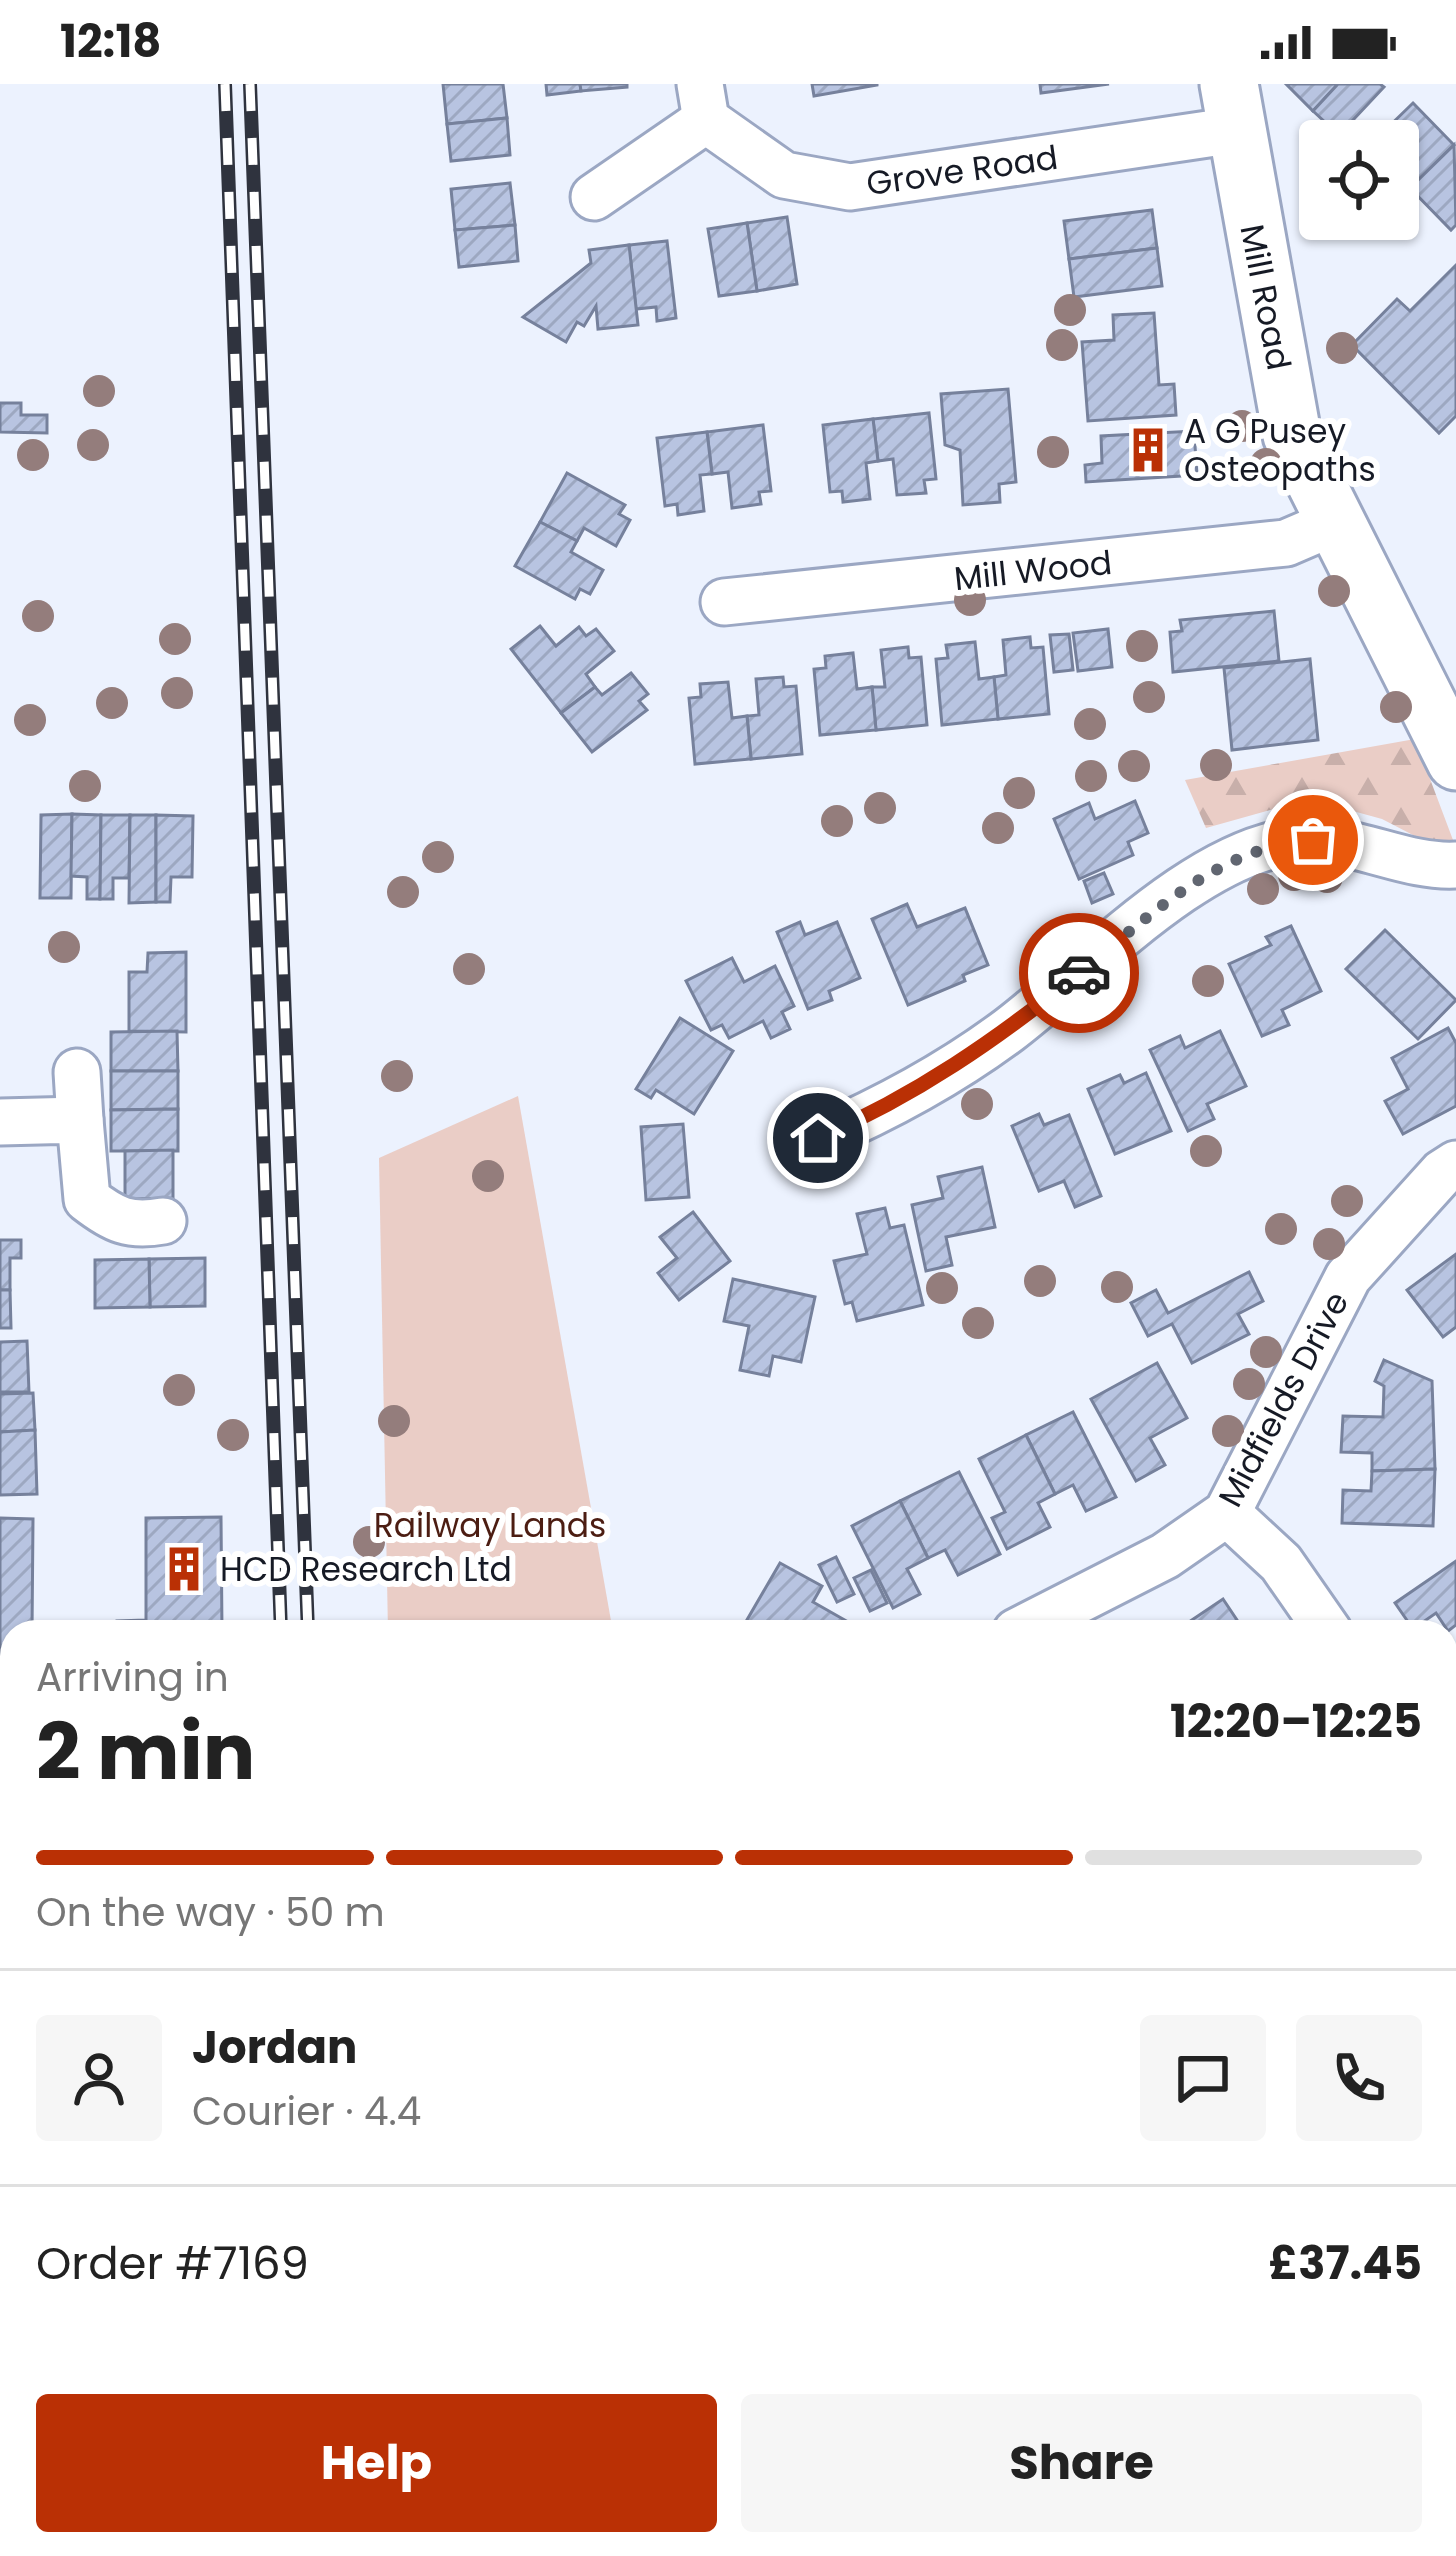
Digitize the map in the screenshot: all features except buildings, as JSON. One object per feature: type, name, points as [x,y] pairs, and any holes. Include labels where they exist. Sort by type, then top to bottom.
[{"type":"street","name":"Grove Road","points":[[594,197],[703,102],[784,175],[850,187],[1232,107]]},
{"type":"street","name":"Mill Road","points":[[1232,107],[1292,435],[1456,760]]},
{"type":"street","name":"Mill Wood","points":[[724,602],[1286,543],[1337,520]]},
{"type":"street","points":[[818,1138],[938,1078],[1007,1031],[1185,888],[1240,857],[1313,840],[1378,850],[1432,866],[1456,865]]},
{"type":"street","points":[[77,1072],[87,1199],[118,1223],[163,1222]]},
{"type":"street","points":[[0,1122],[80,1120]]},
{"type":"street","name":"Midfields Drive","points":[[1040,1620],[1165,1556],[1227,1514],[1348,1277],[1442,1173],[1456,1164]]},
{"type":"street","points":[[1227,1514],[1281,1563],[1321,1620]]},
{"type":"green space","points":[[1415,739],[1453,840],[1438,848],[1382,819],[1309,799],[1206,828],[1185,780]]},
{"type":"green space","name":"Railway Lands","points":[[518,1096],[611,1620],[388,1620],[379,1158]]},
{"type":"railway","points":[[225,84],[281,1620]]},
{"type":"railway","points":[[250,84],[308,1620]]},
{"type":"way so far","points":[[1079,973],[1185,888],[1240,857],[1313,840]]},
{"type":"place","name":"A G Pusey Osteopaths","points":[[1148,450]]},
{"type":"place","name":"HCD Research Ltd","points":[[184,1569]]},
{"type":"route","points":[[818,1138],[938,1078],[1079,973]]}]
